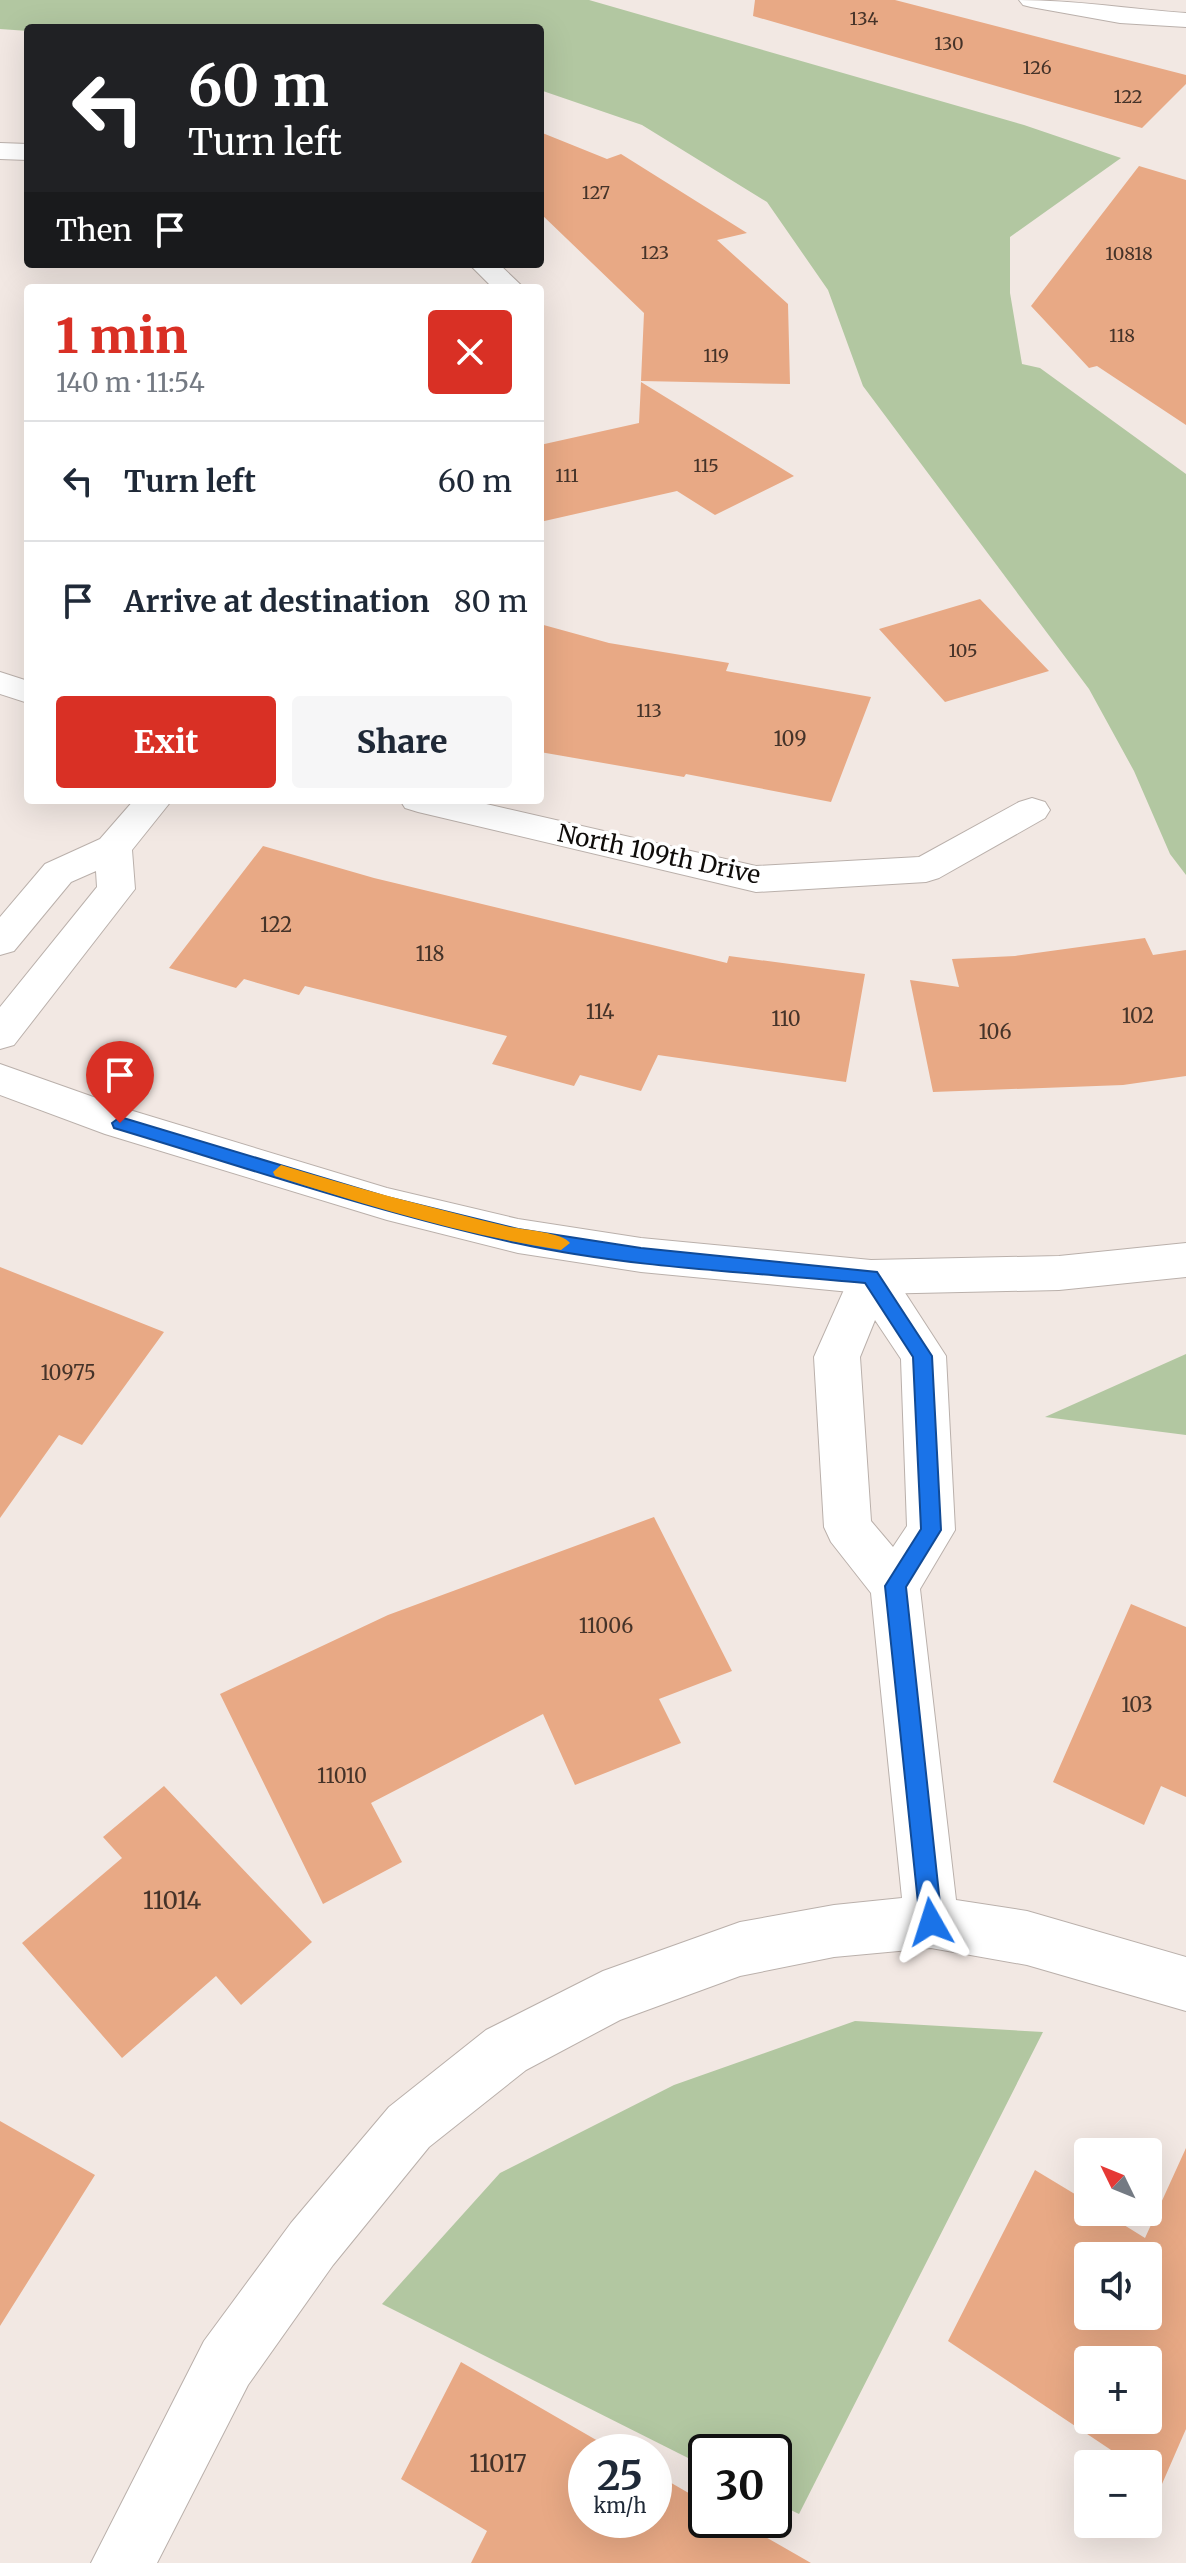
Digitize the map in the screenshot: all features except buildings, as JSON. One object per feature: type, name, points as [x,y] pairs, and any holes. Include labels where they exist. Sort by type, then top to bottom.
[{"type":"street","points":[[1031,0],[1120,16],[1186,20]]},
{"type":"street","points":[[0,151],[24,152]]},
{"type":"street","points":[[488,268],[506,284]]},
{"type":"street","points":[[0,683],[24,691]]},
{"type":"street","points":[[0,942],[58,873],[113,848],[151,804]]},
{"type":"street","name":"North 109th Drive","points":[[435,804],[756,879],[926,869],[1032,810]]},
{"type":"street","points":[[0,1035],[116,889],[113,848]]},
{"type":"street","points":[[0,1079],[135,1128],[387,1204],[518,1236],[641,1255],[871,1277],[1059,1273],[1186,1260]]},
{"type":"street","points":[[871,1277],[837,1357],[848,1527],[895,1586],[931,1922]]},
{"type":"street","points":[[871,1277],[923,1356],[931,1530],[895,1586]]},
{"type":"street","points":[[123,2563],[226,2363],[312,2244],[409,2127],[506,2050],[603,1999],[740,1949],[834,1931],[931,1922],[1027,1938],[1186,1984]]},
{"type":"green space","points":[[0,0],[589,0],[1024,125],[1121,158],[1010,237],[1010,293],[1022,364],[1040,368],[1186,474],[1186,875],[1170,854],[1134,771],[1089,689],[863,386],[828,290],[767,202],[642,125],[544,91],[544,24],[24,24],[24,31],[0,29]]},
{"type":"green space","points":[[1186,1354],[1186,1435],[1045,1417]]},
{"type":"green space","points":[[855,2021],[1043,2032],[799,2514],[792,2511],[792,2434],[688,2434],[688,2458],[672,2450],[672,2434],[640,2434],[382,2304],[500,2173],[674,2085]]},
{"type":"slow traffic","points":[[281,1172],[387,1204],[518,1236],[561,1243]]},
{"type":"route","points":[[120,1123],[387,1204],[518,1236],[641,1255],[871,1277],[923,1356],[931,1530],[895,1586],[931,1922]]}]
